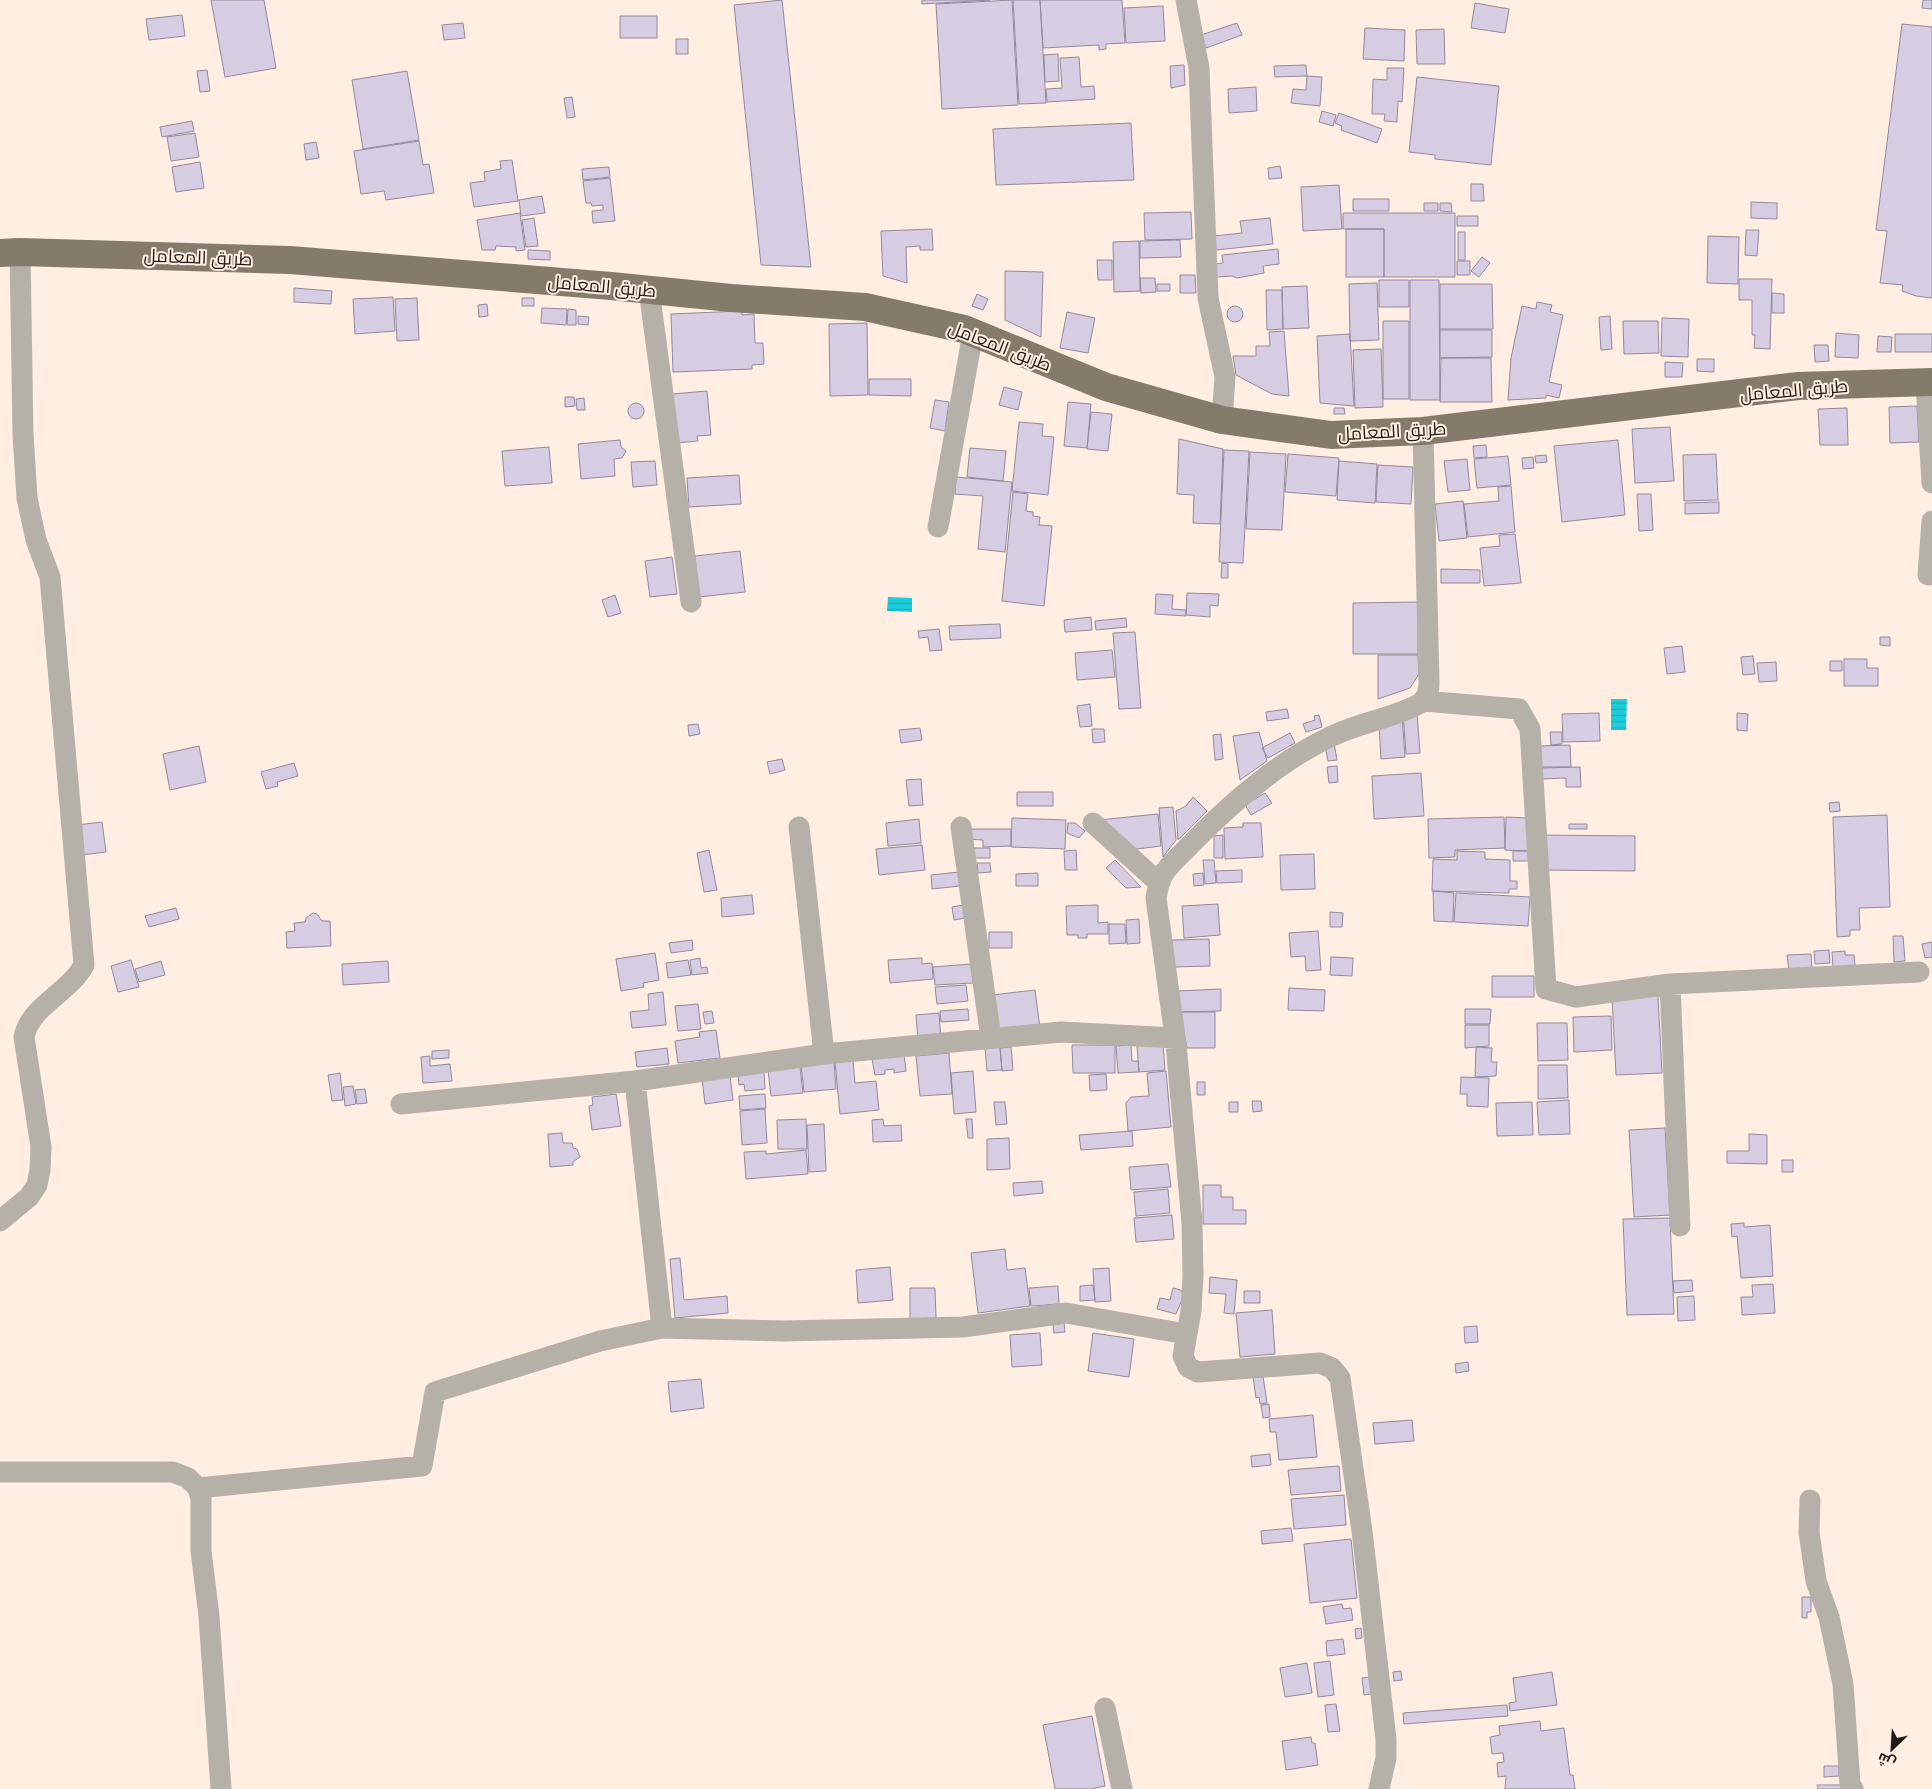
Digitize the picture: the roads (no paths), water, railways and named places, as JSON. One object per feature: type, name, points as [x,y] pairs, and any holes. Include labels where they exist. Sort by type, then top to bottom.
[{"type":"main road","name":"طريق المعامل","points":[[10,253],[290,260],[865,307],[972,332],[1106,387],[1222,420],[1331,435],[1423,431],[1798,386],[1929,382]]},
{"type":"street","points":[[1186,0],[1199,68],[1208,298],[1225,377],[1222,420]]},
{"type":"street","points":[[0,1221],[30,1197],[37,1185],[40,1170],[41,1147],[29,1078],[24,1037],[26,1026],[34,1016],[78,976],[84,965],[50,577],[36,540],[27,498],[10,253]]},
{"type":"street","points":[[649,290],[691,602]]},
{"type":"street","points":[[938,527],[972,332]]},
{"type":"street","points":[[1929,382],[1932,482]]},
{"type":"street","points":[[1379,1789],[1386,1758],[1386,1739],[1362,1531],[1340,1378],[1332,1368],[1320,1363],[1198,1372],[1184,1362],[1186,1334],[1191,1311],[1193,1275],[1192,1223],[1175,1038],[1157,906],[1159,883],[1167,869],[1206,828],[1250,790],[1292,759],[1326,738],[1352,726],[1418,705],[1427,695],[1429,683],[1423,431]]},
{"type":"street","points":[[1928,575],[1932,521]]},
{"type":"street","points":[[1423,701],[1519,709],[1530,729],[1546,989],[1576,997],[1670,984],[1919,972]]},
{"type":"street","points":[[1093,823],[1159,883]]},
{"type":"street","points":[[799,827],[824,1054]]},
{"type":"street","points":[[961,827],[991,1038]]},
{"type":"street","points":[[1670,984],[1680,1226]]},
{"type":"street","points":[[401,1104],[635,1081],[824,1054],[1061,1032],[1175,1038]]},
{"type":"street","points":[[635,1081],[662,1328]]},
{"type":"street","points":[[198,1488],[422,1466],[435,1392],[600,1341],[662,1328],[784,1331],[963,1327],[1066,1313],[1186,1334]]},
{"type":"street","points":[[0,1472],[173,1472],[188,1478],[198,1488],[201,1499],[201,1551],[209,1616],[221,1789]]},
{"type":"street","points":[[1810,1500],[1810,1532],[1815,1571],[1829,1618],[1842,1684],[1850,1784],[1853,1789]]},
{"type":"street","points":[[1105,1708],[1122,1789]]},
{"type":"water","points":[[888,597],[912,598],[912,612],[887,611]]},
{"type":"water","points":[[1611,699],[1627,699],[1626,730],[1611,730]]}]
